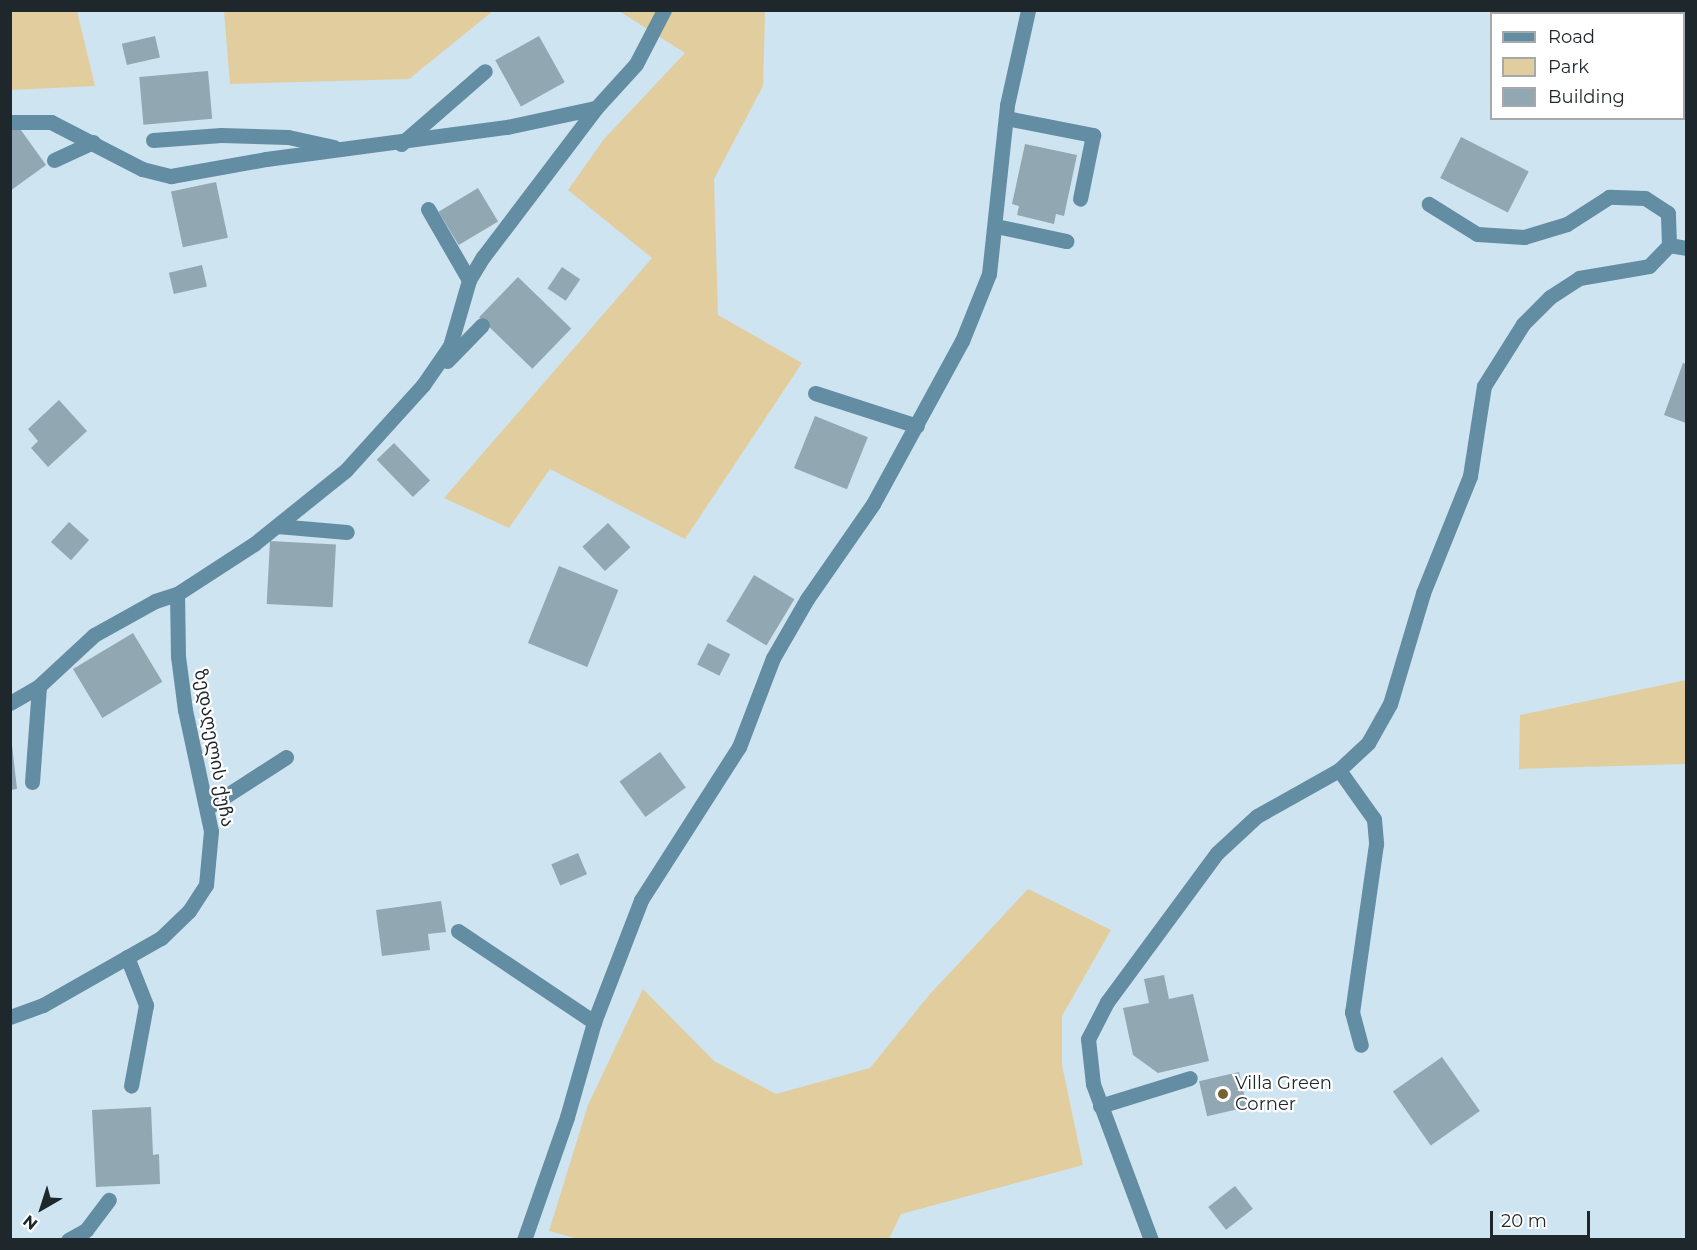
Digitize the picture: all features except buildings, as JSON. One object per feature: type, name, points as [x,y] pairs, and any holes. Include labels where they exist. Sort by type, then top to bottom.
[{"type":"street","points":[[423,385],[450,346],[469,280],[596,108],[636,64],[664,10]]},
{"type":"street","points":[[524,1239],[567,1117],[594,1022],[641,900],[739,747],[773,658],[807,599],[873,504],[962,341],[988,274],[996,226],[1006,118],[1028,10]]},
{"type":"street","points":[[400,144],[485,71]]},
{"type":"street","points":[[10,122],[51,122],[93,142],[142,170],[171,176],[266,159],[400,144],[596,108]]},
{"type":"street","points":[[1006,118],[1093,135],[1080,200]]},
{"type":"street","points":[[153,140],[221,135],[288,137],[350,150]]},
{"type":"street","points":[[54,160],[93,142]]},
{"type":"street","points":[[1151,1239],[1093,1084],[1088,1038],[1138,955],[1217,853],[1257,816],[1339,770],[1368,743],[1389,704],[1423,593],[1470,476],[1478,408],[1495,364],[1523,324],[1550,297],[1579,278],[1648,266],[1669,245],[1668,213],[1645,198],[1609,197],[1567,224],[1524,237],[1477,234],[1429,204]]},
{"type":"street","points":[[428,209],[469,280]]},
{"type":"street","points":[[996,226],[1066,241]]},
{"type":"street","points":[[1669,245],[1686,248]]},
{"type":"street","points":[[10,703],[39,686],[94,635],[155,601],[177,594],[278,526],[346,470],[423,385],[482,325]]},
{"type":"street","points":[[815,393],[917,426]]},
{"type":"street","points":[[278,526],[347,532]]},
{"type":"street","name":"ზედაღელის ქუჩა","points":[[10,1017],[43,1005],[161,938],[189,912],[206,885],[212,831],[186,710],[178,656],[177,594]]},
{"type":"street","points":[[32,782],[39,686]]},
{"type":"street","points":[[207,808],[286,757]]},
{"type":"street","points":[[1339,770],[1374,819],[1376,844],[1352,1012],[1361,1045]]},
{"type":"street","points":[[458,931],[594,1022]]},
{"type":"street","points":[[127,957],[146,1005],[131,1086]]},
{"type":"street","points":[[1100,1106],[1190,1078]]},
{"type":"street","points":[[68,1239],[86,1230],[109,1200]]},
{"type":"green space","points":[[224,10],[493,11],[409,79],[230,84]]},
{"type":"green space","points":[[10,11],[77,11],[95,86],[11,90]]},
{"type":"green space","points":[[619,11],[765,11],[763,86],[714,179],[718,315],[802,363],[685,539],[550,469],[509,528],[444,498],[652,258],[568,190],[604,139],[685,53]]},
{"type":"green space","points":[[1686,680],[1686,764],[1519,769],[1520,715]]},
{"type":"green space","points":[[1028,889],[1111,930],[1062,1016],[1062,1065],[1083,1165],[901,1214],[889,1239],[582,1240],[549,1231],[588,1105],[643,989],[714,1061],[776,1094],[870,1068],[930,994]]},
{"type":"place","name":"Villa Green Corner","points":[[1223,1094]]}]
